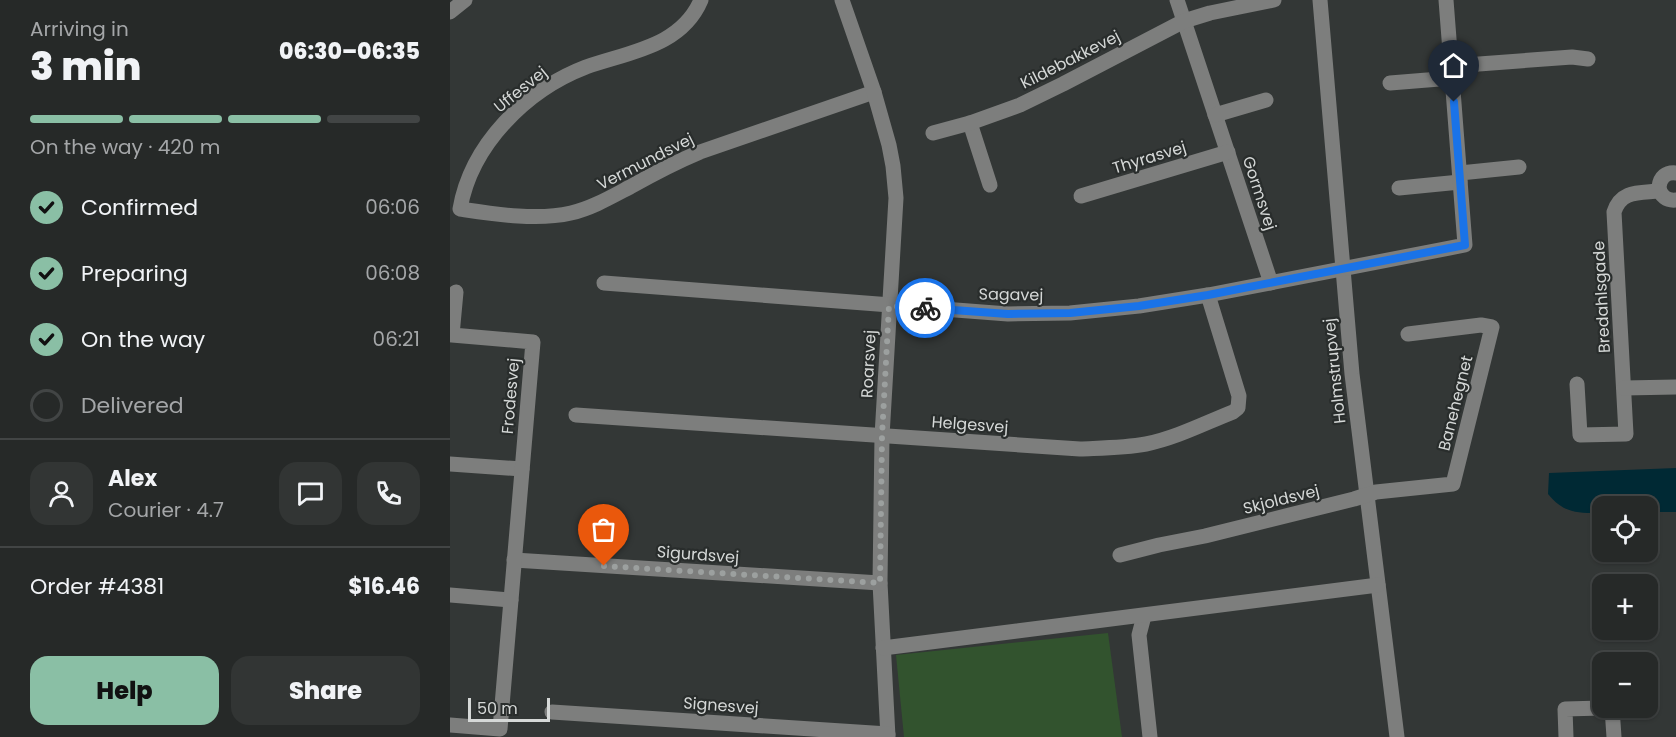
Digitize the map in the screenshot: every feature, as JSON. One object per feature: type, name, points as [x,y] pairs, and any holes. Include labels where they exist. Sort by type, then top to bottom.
[{"type":"street","points":[[450,12],[465,0]]},
{"type":"street","name":"Uffesvej","points":[[460,209],[463,194],[478,159],[496,132],[517,111],[538,93],[563,78],[586,67],[652,46],[674,34],[687,22],[701,0]]},
{"type":"street","name":"Roarsvej","points":[[842,0],[889,145],[896,198],[882,436],[880,583],[888,736]]},
{"type":"street","name":"Gormsvej","points":[[1177,0],[1271,283]]},
{"type":"street","name":"Kildebakkevej","points":[[933,134],[1020,105],[1184,21],[1274,0]]},
{"type":"street","name":"Holmstrupvej","points":[[1320,0],[1352,374],[1396,737]]},
{"type":"street","points":[[1446,0],[1460,177]]},
{"type":"street","points":[[1390,83],[1452,72],[1572,57],[1588,59]]},
{"type":"street","name":"Vermundsvej","points":[[460,209],[541,216],[570,213],[596,205],[692,155],[873,92]]},
{"type":"street","points":[[1215,115],[1266,100]]},
{"type":"street","points":[[970,123],[990,185]]},
{"type":"street","name":"Thyrasvej","points":[[1081,196],[1228,152]]},
{"type":"street","points":[[1399,188],[1519,167]]},
{"type":"street","points":[[1676,173],[1663,177],[1659,183],[1659,191],[1665,198],[1676,200]]},
{"type":"street","name":"Sagavej","points":[[604,283],[1008,314],[1070,313],[1139,306],[1208,295],[1465,245],[1460,177]]},
{"type":"street","name":"Bredahlsgade","points":[[1577,384],[1580,435],[1626,434],[1614,213],[1623,197],[1633,193],[1659,191]]},
{"type":"street","name":"Frodesvej","points":[[450,725],[500,729],[533,342],[452,336],[456,292]]},
{"type":"street","name":"Helgesvej","points":[[576,416],[1080,449],[1145,444],[1168,438],[1238,408],[1239,396],[1208,295]]},
{"type":"street","name":"Banehegnet","points":[[1366,496],[1376,492],[1453,484],[1492,327],[1481,325],[1408,334]]},
{"type":"street","points":[[1624,388],[1676,387]]},
{"type":"street","points":[[450,464],[522,469]]},
{"type":"street","name":"Skjoldsvej","points":[[1120,555],[1366,496]]},
{"type":"street","name":"Sigurdsvej","points":[[514,560],[880,583]]},
{"type":"street","points":[[883,648],[1378,585]]},
{"type":"street","points":[[450,595],[511,600]]},
{"type":"street","points":[[1144,616],[1139,635],[1150,737]]},
{"type":"street","points":[[1566,737],[1565,709],[1592,708]]},
{"type":"street","name":"Signesvej","points":[[552,712],[888,736]]},
{"type":"street","points":[[1613,718],[1614,737]]},
{"type":"green space","points":[[1108,633],[1122,737],[904,737],[896,655]]},
{"type":"water","points":[[1676,468],[1676,512],[1658,512],[1658,496],[1592,496],[1592,513],[1572,511],[1554,501],[1548,494],[1549,473]]},
{"type":"way so far","points":[[604,566],[880,583],[882,436],[889,306],[925,308]]},
{"type":"route","points":[[925,308],[1008,314],[1070,313],[1139,306],[1208,295],[1465,245],[1454,102]]}]
